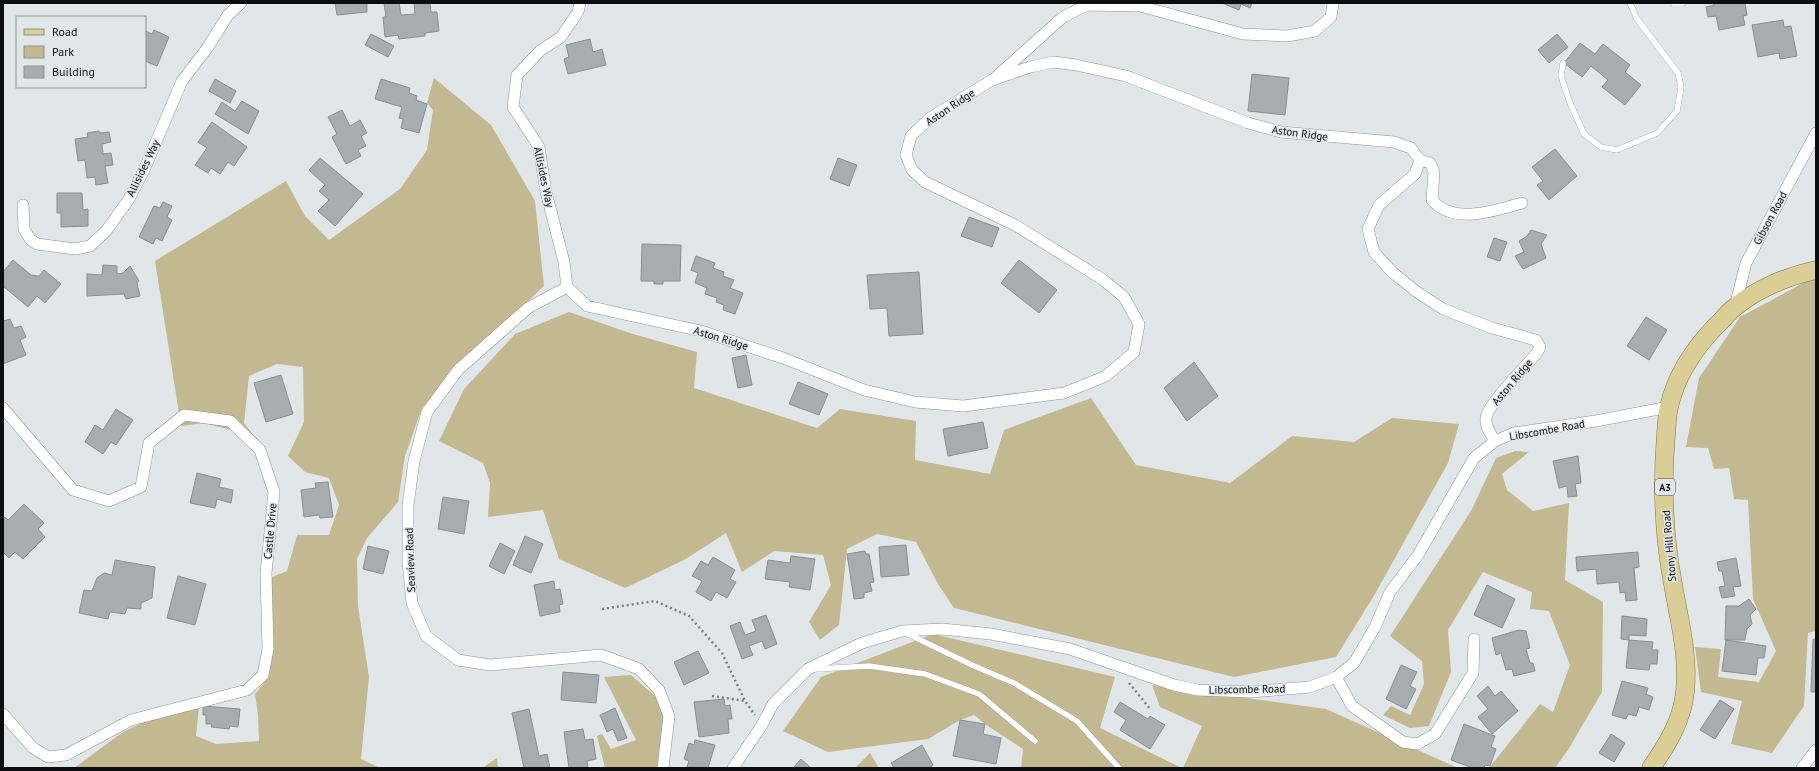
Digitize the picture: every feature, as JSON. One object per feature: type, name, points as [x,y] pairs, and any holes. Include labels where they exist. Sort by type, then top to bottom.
[{"type":"main road","name":"Stony Hill Road","points":[[1651,768],[1667,744],[1680,719],[1685,693],[1686,659],[1672,582],[1666,516],[1664,459],[1669,407],[1680,376],[1697,346],[1735,307],[1764,289],[1800,274],[1816,270]]},
{"type":"street","name":"Allisides Way","points":[[23,205],[24,229],[30,239],[37,244],[75,249],[90,246],[101,236],[129,199],[144,170],[182,81],[208,47],[228,15],[241,3]]},
{"type":"street","name":"Allisides Way","points":[[567,287],[564,262],[546,192],[539,147],[513,107],[517,75],[540,51],[561,37],[578,12],[580,3]]},
{"type":"street","points":[[992,80],[1063,17],[1087,5],[1140,6],[1244,34],[1287,36],[1315,31],[1331,17],[1333,3]]},
{"type":"street","name":"Aston Ridge","points":[[567,287],[587,306],[701,331],[783,358],[864,390],[914,402],[963,406],[1064,393],[1106,376],[1134,352],[1139,324],[1124,297],[1102,279],[1015,225],[925,182],[912,170],[906,154],[911,136],[930,118],[992,80],[1030,67],[1054,62],[1076,65],[1126,76],[1248,123],[1281,132],[1394,142],[1411,148],[1420,160],[1415,174],[1378,206],[1368,229],[1374,252],[1392,272],[1417,292],[1443,309],[1492,328],[1536,340],[1540,347],[1537,353],[1502,392],[1486,417],[1486,425],[1495,441]]},
{"type":"street","name":"Gibson Road","points":[[1735,307],[1746,263],[1816,133]]},
{"type":"street","points":[[1420,160],[1430,163],[1434,172],[1432,200],[1439,208],[1451,212],[1469,214],[1499,210],[1522,203]]},
{"type":"street","name":"Seaview Road","points":[[567,287],[528,308],[458,370],[427,412],[414,461],[408,505],[408,562],[412,603],[426,636],[458,660],[490,665],[601,655],[639,669],[659,690],[669,716],[663,768]]},
{"type":"street","name":"Libscombe Road","points":[[734,768],[762,725],[773,704],[808,669],[862,643],[902,631],[942,629],[970,632],[1070,649],[1174,685],[1198,690],[1251,692],[1310,687],[1336,677],[1354,663],[1375,626],[1390,592],[1418,555],[1474,458],[1495,441],[1514,433],[1596,421],[1669,407]]},
{"type":"street","name":"Castle Drive","points":[[3,408],[73,490],[109,501],[141,487],[149,443],[184,415],[230,421],[260,450],[274,492],[266,573],[268,649],[263,675],[247,690],[131,720],[66,755],[48,757],[33,748],[3,714]]},
{"type":"street","points":[[1336,677],[1352,706],[1403,742],[1417,744],[1435,734],[1473,673],[1474,639]]},
{"type":"street","points":[[1802,768],[1816,750]]},
{"type":"lane","points":[[1563,62],[1561,76],[1570,103],[1584,134],[1601,147],[1617,150],[1658,133],[1677,112],[1681,87],[1678,73],[1637,19],[1630,3]]},
{"type":"lane","points":[[1673,3],[1683,3]]},
{"type":"lane","points":[[902,631],[972,665],[1014,683],[1077,721],[1119,768]]},
{"type":"lane","points":[[808,669],[869,666],[925,674],[979,694],[1035,741]]},
{"type":"path","points":[[602,609],[655,601],[689,616],[722,654],[745,701],[762,725]]},
{"type":"path","points":[[1128,682],[1151,710]]},
{"type":"path","points":[[712,696],[745,701]]},
{"type":"green space","points":[[434,78],[491,125],[535,201],[544,286],[456,369],[422,408],[405,456],[398,502],[367,538],[357,559],[358,606],[369,677],[361,759],[380,768],[74,768],[123,732],[148,720],[199,707],[196,736],[216,744],[259,741],[258,715],[255,694],[269,677],[272,577],[287,571],[297,535],[329,535],[339,505],[329,478],[305,472],[288,456],[304,422],[303,367],[277,364],[249,376],[244,423],[261,445],[234,431],[204,423],[181,426],[155,261],[286,181],[305,216],[329,240],[400,189],[427,150],[433,110],[427,103]]},
{"type":"green space","points":[[1816,278],[1816,631],[1808,633],[1804,706],[1772,753],[1731,744],[1742,701],[1701,692],[1695,647],[1721,649],[1718,677],[1759,682],[1776,651],[1753,599],[1748,500],[1734,499],[1729,468],[1714,469],[1708,448],[1686,447],[1699,378],[1740,317],[1809,280]]},
{"type":"green space","points":[[569,312],[633,334],[697,352],[694,388],[817,428],[840,409],[916,421],[915,460],[990,474],[1004,430],[1091,398],[1136,465],[1230,483],[1292,436],[1354,442],[1392,418],[1459,424],[1448,463],[1375,594],[1336,657],[1234,677],[954,608],[938,584],[916,542],[877,534],[847,549],[839,625],[820,640],[809,622],[831,585],[823,555],[774,551],[742,572],[726,533],[684,560],[625,588],[559,559],[543,510],[488,517],[490,483],[483,463],[439,441],[464,389],[515,334]]},
{"type":"green space","points":[[1515,451],[1529,452],[1502,474],[1507,490],[1533,511],[1569,503],[1565,580],[1603,602],[1602,692],[1568,750],[1555,768],[1489,768],[1540,704],[1553,712],[1570,665],[1549,611],[1530,609],[1532,592],[1483,572],[1448,630],[1451,672],[1429,726],[1410,728],[1383,715],[1391,706],[1410,715],[1424,684],[1422,661],[1390,636],[1471,511],[1496,458]]},
{"type":"green space","points":[[933,634],[1115,677],[1100,728],[1182,768],[1021,768],[1023,749],[974,715],[960,720],[928,739],[828,752],[783,731],[821,677]]},
{"type":"green space","points":[[631,675],[662,702],[665,744],[657,768],[605,768],[597,736],[602,734],[611,749],[636,740],[604,677]]},
{"type":"green space","points":[[1152,685],[1326,709],[1458,768],[1183,768],[1202,726],[1160,707]]},
{"type":"green space","points":[[870,753],[879,768],[855,768]]},
{"type":"green space","points":[[497,758],[498,768],[485,768],[485,766]]},
{"type":"building","points":[[335,3],[367,3],[367,12],[337,15]]},
{"type":"building","points":[[384,3],[399,3],[401,15],[415,14],[414,3],[430,3],[431,12],[437,12],[439,31],[425,33],[425,36],[399,39],[398,35],[385,37],[383,17],[386,17]]},
{"type":"building","points":[[1222,3],[1252,3],[1250,8],[1241,4],[1239,10]]},
{"type":"building","points":[[1713,3],[1745,3],[1747,15],[1743,16],[1745,25],[1719,30],[1716,16],[1708,17],[1706,7],[1714,5]]},
{"type":"building","points":[[1783,20],[1784,27],[1791,26],[1797,56],[1780,59],[1779,53],[1758,57],[1752,25]]},
{"type":"building","points":[[154,30],[169,37],[157,66],[146,61],[146,31],[152,34]]},
{"type":"building","points":[[371,34],[394,46],[388,57],[365,45]]},
{"type":"building","points":[[1557,34],[1568,47],[1549,63],[1538,50]]},
{"type":"building","points":[[590,39],[593,52],[602,49],[606,65],[568,74],[564,59],[569,57],[566,45]]},
{"type":"building","points":[[1580,43],[1595,54],[1603,44],[1630,65],[1625,72],[1641,85],[1625,105],[1602,87],[1608,80],[1591,66],[1582,77],[1564,63]]},
{"type":"building","points":[[1252,74],[1289,78],[1285,115],[1248,111]]},
{"type":"building","points":[[215,79],[236,91],[230,103],[209,91]]},
{"type":"building","points":[[381,79],[410,88],[409,93],[417,96],[416,100],[427,104],[419,133],[401,128],[403,119],[399,118],[402,107],[375,99]]},
{"type":"building","points":[[242,101],[259,111],[248,134],[215,114],[222,102],[235,111]]},
{"type":"building","points":[[342,110],[350,126],[360,120],[367,133],[361,136],[366,146],[358,150],[361,156],[346,164],[332,137],[337,134],[328,117]]},
{"type":"building","points":[[212,122],[247,147],[234,166],[228,162],[220,174],[211,168],[208,173],[195,165],[207,148],[198,142]]},
{"type":"building","points":[[99,131],[100,133],[109,132],[111,142],[102,144],[103,154],[111,153],[113,165],[105,166],[108,183],[96,185],[95,177],[87,178],[85,160],[78,161],[75,139],[88,137],[87,133]]},
{"type":"building","points":[[1555,149],[1577,176],[1549,200],[1537,185],[1543,181],[1532,167]]},
{"type":"building","points":[[320,158],[363,194],[335,226],[318,211],[329,200],[319,191],[325,185],[309,170]]},
{"type":"building","points":[[838,158],[857,165],[849,186],[830,179]]},
{"type":"building","points":[[57,193],[82,193],[83,210],[88,209],[88,226],[61,227],[61,213],[57,213]]},
{"type":"building","points":[[163,202],[172,206],[167,217],[172,220],[162,241],[156,238],[153,244],[139,237],[154,206],[160,208]]},
{"type":"building","points":[[969,217],[999,228],[992,247],[961,236]]},
{"type":"building","points":[[1531,230],[1547,235],[1541,244],[1546,258],[1523,269],[1515,256],[1524,252],[1519,241],[1527,236]]},
{"type":"building","points":[[1494,238],[1507,242],[1500,261],[1487,257]]},
{"type":"building","points":[[642,244],[681,245],[680,281],[663,281],[663,284],[654,284],[654,281],[641,281]]},
{"type":"building","points":[[696,256],[715,263],[713,268],[724,272],[723,276],[734,280],[730,288],[743,293],[735,314],[723,310],[724,305],[716,302],[717,298],[705,294],[707,288],[695,283],[698,273],[691,270]]},
{"type":"building","points":[[13,260],[31,275],[39,276],[44,270],[61,284],[45,303],[37,296],[28,307],[3,286],[3,272]]},
{"type":"building","points":[[1019,260],[1057,290],[1039,313],[1001,283]]},
{"type":"building","points":[[103,265],[117,266],[117,274],[123,273],[130,266],[139,281],[137,283],[140,296],[126,299],[124,294],[87,296],[87,274],[102,275]]},
{"type":"building","points":[[919,272],[923,334],[889,336],[887,308],[870,309],[867,275]]},
{"type":"building","points":[[1646,317],[1667,330],[1649,360],[1627,346]]},
{"type":"building","points":[[10,319],[14,328],[21,326],[26,337],[20,340],[26,355],[3,364],[3,321]]},
{"type":"building","points":[[746,355],[752,385],[738,388],[732,358]]},
{"type":"building","points":[[1194,362],[1218,396],[1187,421],[1164,388]]},
{"type":"building","points":[[281,375],[293,414],[266,422],[254,383]]},
{"type":"building","points":[[798,382],[828,394],[819,415],[789,404]]},
{"type":"building","points":[[116,409],[133,420],[116,445],[111,442],[103,454],[85,442],[95,425],[103,430]]},
{"type":"building","points":[[983,422],[988,448],[948,456],[943,429]]},
{"type":"building","points":[[1578,456],[1581,483],[1575,484],[1577,496],[1568,497],[1567,486],[1559,488],[1553,461]]},
{"type":"building","points":[[197,473],[221,479],[219,487],[233,490],[231,503],[217,499],[215,508],[190,503]]},
{"type":"building","points":[[328,482],[333,517],[320,518],[319,515],[304,517],[301,490],[316,488],[315,483]]},
{"type":"building","points":[[443,497],[469,501],[464,534],[438,529]]},
{"type":"building","points":[[24,504],[44,523],[38,529],[45,537],[23,559],[15,552],[9,558],[3,552],[3,519],[5,517],[8,520]]},
{"type":"building","points":[[525,536],[543,544],[531,573],[513,565]]},
{"type":"building","points":[[500,543],[515,551],[504,574],[489,566]]},
{"type":"building","points":[[906,545],[909,575],[881,577],[879,547]]},
{"type":"building","points":[[368,546],[389,551],[383,574],[363,569]]},
{"type":"building","points":[[865,551],[866,554],[869,554],[874,582],[870,583],[872,591],[864,593],[864,598],[854,599],[847,554]]},
{"type":"building","points":[[1638,552],[1639,567],[1634,568],[1637,600],[1626,601],[1625,592],[1620,593],[1619,582],[1597,584],[1596,569],[1577,571],[1576,557]]},
{"type":"building","points":[[791,556],[815,559],[810,590],[789,587],[790,582],[765,579],[768,560],[790,563]]},
{"type":"building","points":[[713,557],[735,570],[730,579],[736,582],[727,598],[716,592],[711,601],[696,592],[702,581],[692,576],[701,561],[708,565]]},
{"type":"building","points":[[1736,558],[1741,586],[1733,587],[1735,596],[1722,598],[1719,587],[1725,586],[1722,571],[1719,571],[1717,562]]},
{"type":"building","points":[[115,560],[155,567],[152,598],[141,603],[141,609],[127,608],[125,614],[110,612],[108,619],[79,613],[84,590],[92,591],[97,578],[104,573],[112,575]]},
{"type":"building","points":[[178,576],[206,584],[195,625],[167,618]]},
{"type":"building","points":[[554,581],[555,590],[560,589],[563,604],[559,605],[560,612],[540,616],[534,585]]},
{"type":"building","points":[[1487,585],[1515,599],[1502,628],[1474,615]]},
{"type":"building","points":[[1749,599],[1756,609],[1750,615],[1752,624],[1747,629],[1745,640],[1725,640],[1726,606],[1739,606]]},
{"type":"building","points":[[766,615],[777,644],[765,649],[762,641],[749,646],[753,655],[742,659],[730,626],[740,622],[745,635],[756,631],[752,620]]},
{"type":"building","points":[[1622,616],[1647,619],[1646,636],[1629,635],[1629,640],[1621,639]]},
{"type":"building","points":[[1519,630],[1526,631],[1530,648],[1526,649],[1530,663],[1533,663],[1535,671],[1514,676],[1512,669],[1506,670],[1501,653],[1496,655],[1492,638]]},
{"type":"building","points":[[1813,639],[1816,639],[1816,692],[1811,692]]},
{"type":"building","points":[[1629,640],[1653,642],[1652,650],[1658,650],[1657,664],[1650,664],[1649,670],[1626,668]]},
{"type":"building","points":[[1726,640],[1766,646],[1764,658],[1758,658],[1756,675],[1722,671]]},
{"type":"building","points":[[698,651],[709,673],[684,685],[674,662]]},
{"type":"building","points":[[1401,665],[1417,672],[1410,686],[1416,689],[1406,709],[1386,699]]},
{"type":"building","points":[[563,672],[599,675],[596,703],[561,700]]},
{"type":"building","points":[[1622,681],[1648,688],[1646,694],[1653,697],[1649,710],[1639,707],[1636,716],[1628,714],[1626,719],[1612,715]]},
{"type":"building","points":[[1488,686],[1495,696],[1501,691],[1518,711],[1492,734],[1478,717],[1488,709],[1477,696]]},
{"type":"building","points":[[724,699],[725,706],[730,705],[732,719],[728,719],[729,733],[699,737],[694,702]]},
{"type":"building","points":[[1720,700],[1734,709],[1715,739],[1700,730]]},
{"type":"building","points":[[1120,702],[1148,719],[1150,716],[1165,725],[1150,749],[1120,730],[1126,720],[1114,712]]},
{"type":"building","points":[[203,706],[240,709],[238,727],[230,726],[229,729],[211,727],[212,724],[206,724],[206,715],[203,715]]},
{"type":"building","points":[[615,708],[627,738],[618,741],[613,729],[607,732],[600,715]]},
{"type":"building","points":[[529,709],[539,756],[547,754],[550,768],[524,768],[512,713]]},
{"type":"building","points":[[960,720],[985,724],[983,734],[1001,738],[996,764],[953,756]]},
{"type":"building","points":[[1464,724],[1495,736],[1491,747],[1496,749],[1490,766],[1485,765],[1484,768],[1473,768],[1451,760]]},
{"type":"building","points":[[583,729],[585,740],[593,739],[596,759],[587,761],[588,768],[569,768],[564,732]]},
{"type":"building","points":[[1611,734],[1625,743],[1614,762],[1599,753]]},
{"type":"building","points":[[695,740],[715,745],[708,768],[687,767],[689,761],[684,759],[689,743],[694,745]]},
{"type":"building","points":[[922,745],[933,765],[929,768],[894,768],[891,763]]},
{"type":"building","points":[[801,759],[811,768],[793,768]]}]
